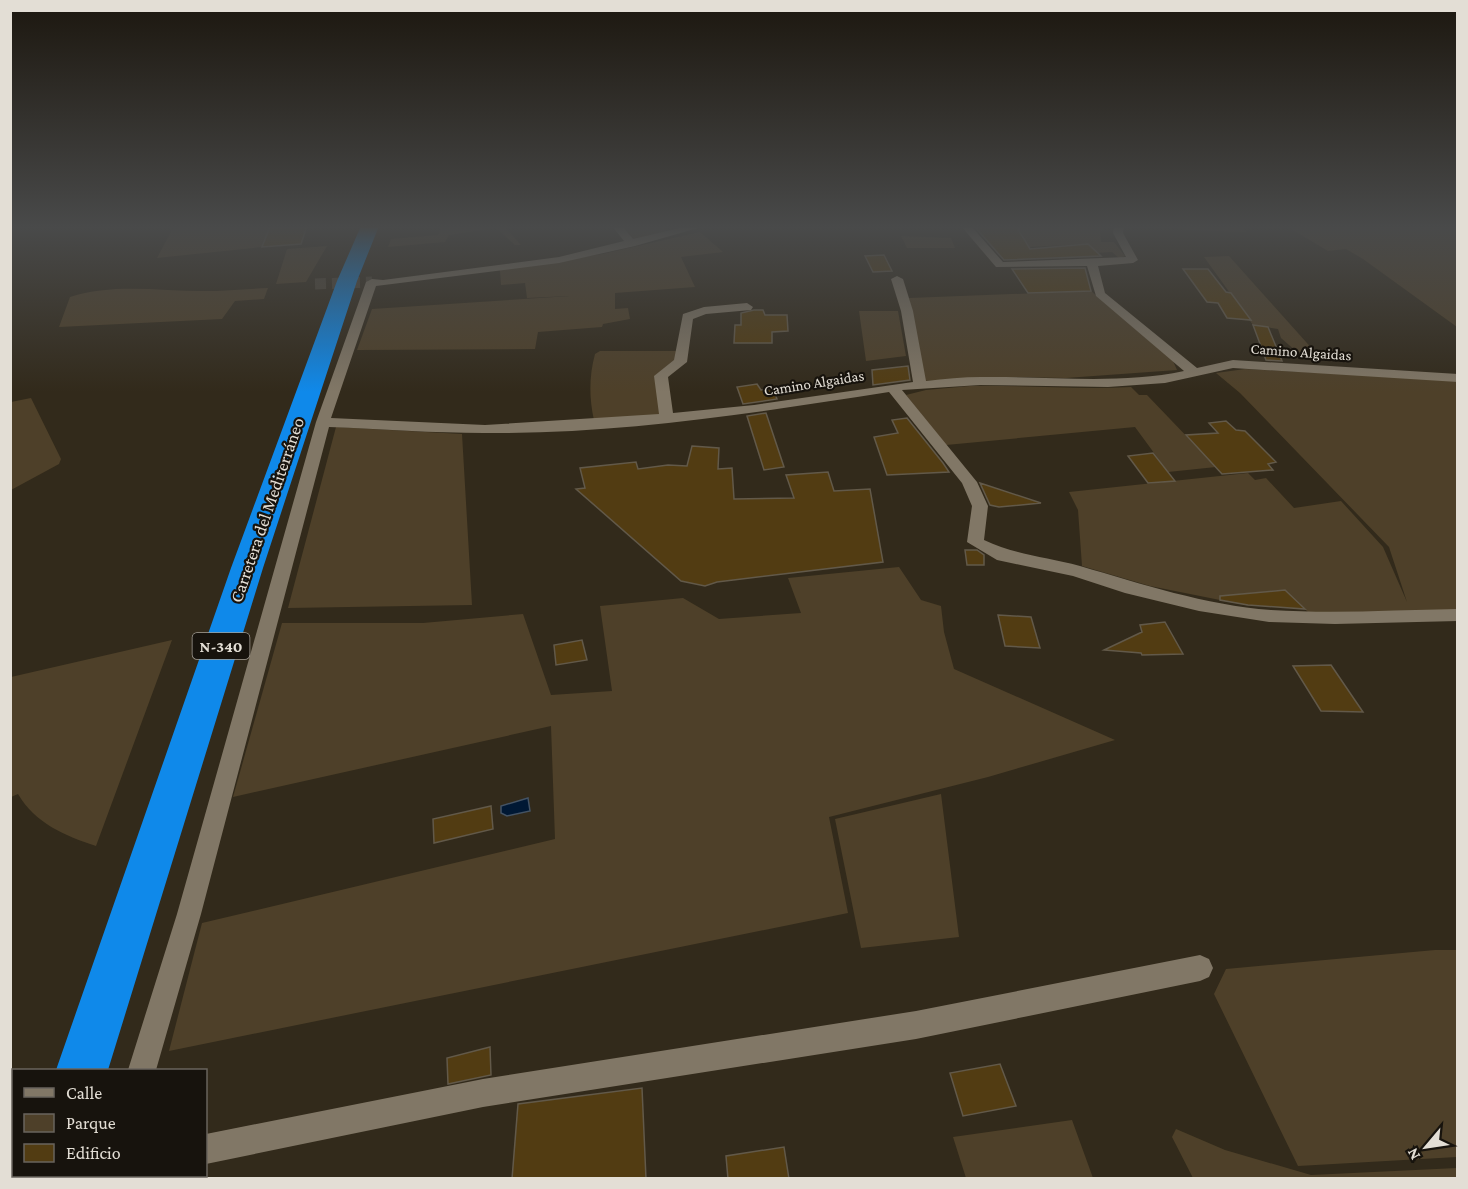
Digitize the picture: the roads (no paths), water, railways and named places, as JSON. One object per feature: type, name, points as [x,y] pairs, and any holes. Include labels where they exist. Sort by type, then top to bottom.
[{"type":"highway","name":"Carretera del Mediterráneo","points":[[83,1069],[247,568],[347,281]]},
{"type":"street","points":[[143,1069],[189,914],[323,422],[372,282],[395,281]]},
{"type":"street","points":[[898,281],[907,311],[920,385]]},
{"type":"street","points":[[1097,281],[1101,294],[1194,372]]},
{"type":"street","points":[[667,418],[661,376],[680,362],[687,317],[704,311],[747,307]]},
{"type":"street","name":"Camino Algaidas","points":[[323,422],[485,429],[667,418],[754,409],[892,387],[980,381],[1108,383],[1165,379],[1233,364],[1266,364],[1458,378]]},
{"type":"street","points":[[892,387],[969,482],[980,506],[975,542],[1004,556],[1076,571],[1125,587],[1199,605],[1269,616],[1335,618],[1458,615]]},
{"type":"street","points":[[207,1149],[483,1093],[916,1025],[1200,968]]},
{"type":"water","points":[[528,798],[530,811],[507,816],[501,813],[501,806]]},
{"type":"tunnel","points":[[315,284],[372,282]]}]
